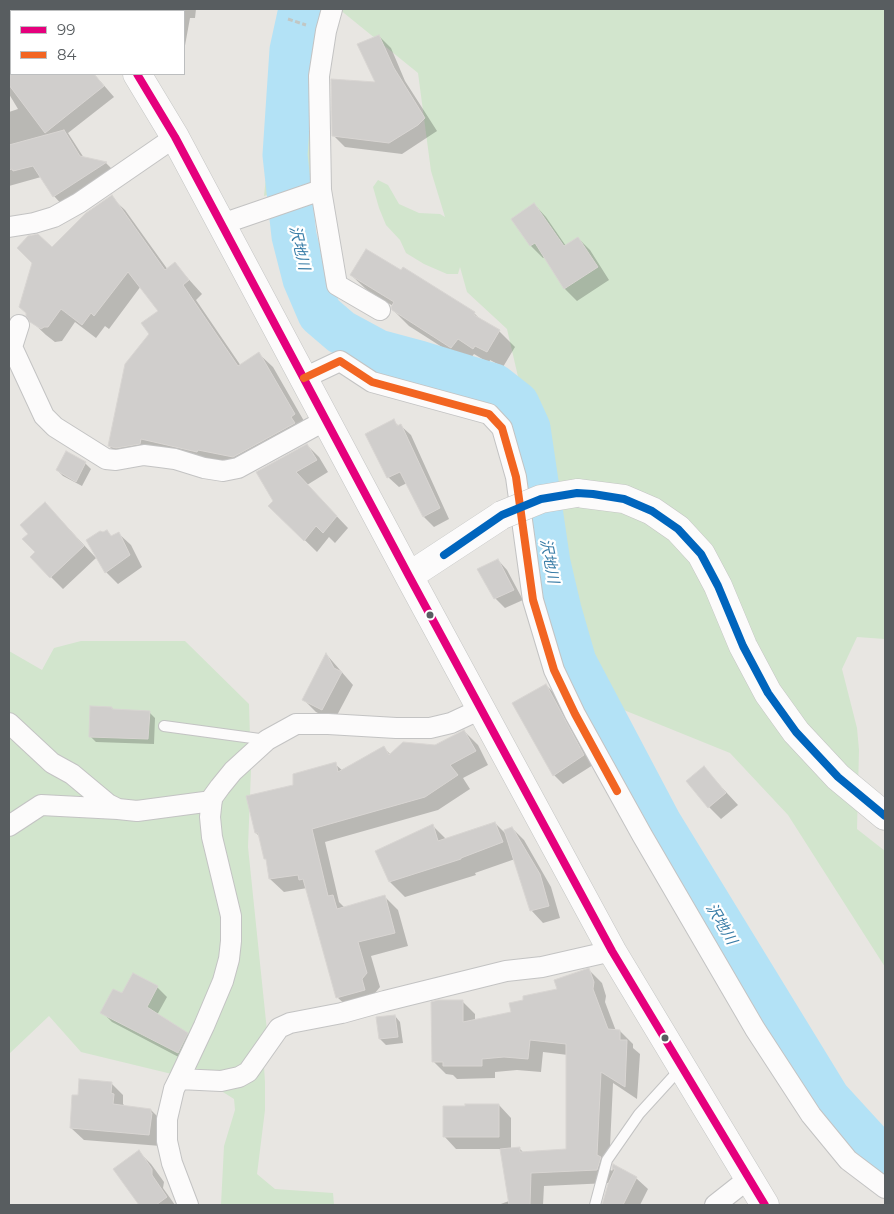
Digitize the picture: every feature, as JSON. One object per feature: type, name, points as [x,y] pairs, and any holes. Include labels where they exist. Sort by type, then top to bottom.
[{"type":"street","points":[[332,9],[326,31],[319,76],[321,190],[337,285],[380,310]]},
{"type":"street","points":[[138,75],[175,137],[612,951],[765,1205]]},
{"type":"street","points":[[9,227],[34,223],[54,217],[79,203],[175,137]]},
{"type":"street","points":[[222,224],[321,190]]},
{"type":"street","points":[[18,325],[12,347],[44,416],[55,427],[106,458],[116,460],[144,455],[175,459],[204,468],[223,471],[238,468],[326,420]]},
{"type":"street","points":[[304,378],[340,362],[372,382],[489,414],[502,428],[516,477],[533,600],[554,670],[575,714],[642,835],[755,1029],[810,1115],[848,1160],[885,1188]]},
{"type":"street","points":[[409,576],[502,515],[541,499],[577,493],[624,499],[652,512],[678,529],[701,554],[718,586],[743,646],[768,693],[796,732],[838,778],[885,816]]},
{"type":"street","points":[[188,1205],[172,1163],[167,1141],[167,1119],[174,1089],[204,1026],[222,980],[229,959],[231,941],[231,916],[212,837],[210,817],[212,798],[233,771],[268,740],[296,724],[430,728],[451,723],[481,709]]},
{"type":"street","points":[[9,723],[52,763],[72,774],[108,804],[118,809]]},
{"type":"street","points":[[9,826],[41,805],[137,811],[212,801]]},
{"type":"street","points":[[179,1079],[221,1082],[239,1077],[248,1072],[280,1028],[290,1023],[342,1013],[506,971],[542,967],[612,951]]},
{"type":"street","points":[[715,1205],[748,1179]]},
{"type":"lane","points":[[164,726],[268,740]]},
{"type":"lane","points":[[595,1205],[607,1160],[639,1114],[682,1067]]},
{"type":"green space","points":[[283,9],[328,9],[312,181],[264,196]]},
{"type":"green space","points":[[339,9],[885,9],[885,639],[857,637],[842,669],[857,728],[859,750],[857,829],[885,851],[885,967],[788,815],[730,753],[609,704],[559,554],[507,329],[467,292],[460,267],[458,274],[447,274],[424,264],[406,253],[400,240],[386,225],[379,208],[373,187],[378,180],[388,185],[399,204],[419,213],[440,214],[445,217],[431,171],[418,73]]},
{"type":"green space","points":[[81,641],[185,641],[249,704],[251,770],[248,847],[267,1031],[263,1051],[265,1110],[257,1174],[275,1189],[333,1193],[334,1205],[221,1205],[224,1146],[235,1110],[234,1099],[215,1087],[180,1076],[81,1052],[49,1016],[9,1054],[9,651],[42,670],[54,648]]},
{"type":"building","points":[[379,35],[394,68],[425,118],[418,125],[389,143],[332,136],[331,79],[375,82],[357,44]]},
{"type":"building","points":[[10,74],[95,75],[104,86],[45,133],[9,85]]},
{"type":"building","points":[[64,130],[80,156],[107,162],[53,197],[33,166],[13,171],[12,169],[9,170],[9,145]]},
{"type":"building","points":[[112,195],[165,270],[175,262],[189,280],[183,285],[238,366],[259,352],[295,414],[291,417],[295,423],[233,457],[198,450],[197,452],[141,439],[140,444],[116,448],[108,446],[125,364],[149,334],[141,323],[158,311],[128,272],[94,316],[91,313],[82,325],[61,309],[48,327],[41,329],[30,322],[26,313],[19,307],[32,263],[17,248],[28,236],[38,234],[52,247],[86,213]]},
{"type":"building","points":[[534,203],[564,246],[578,237],[598,267],[564,289],[535,243],[530,246],[511,219]]},
{"type":"building","points":[[366,249],[401,270],[403,267],[475,312],[474,315],[500,330],[487,352],[475,346],[473,349],[458,339],[451,348],[392,310],[391,307],[394,302],[350,275]]},
{"type":"building","points":[[394,419],[397,426],[401,424],[440,508],[423,517],[400,472],[387,478],[365,434]]},
{"type":"building","points":[[307,444],[317,460],[296,472],[337,516],[323,533],[316,526],[304,541],[268,506],[273,501],[256,472]]},
{"type":"building","points":[[66,451],[86,462],[76,482],[56,470]]},
{"type":"building","points":[[45,502],[84,546],[50,578],[30,557],[35,552],[22,539],[28,534],[20,525]]},
{"type":"building","points":[[107,530],[111,536],[119,532],[130,555],[105,573],[86,540],[100,531]]},
{"type":"building","points":[[498,559],[514,590],[494,599],[477,569]]},
{"type":"building","points":[[326,653],[334,668],[342,672],[322,710],[302,700]]},
{"type":"building","points":[[546,684],[584,755],[553,776],[512,703]]},
{"type":"building","points":[[90,706],[150,711],[148,739],[89,737]]},
{"type":"building","points":[[464,730],[476,751],[450,765],[458,775],[425,797],[312,829],[328,896],[333,895],[337,909],[385,895],[395,933],[358,942],[367,973],[362,979],[365,990],[336,998],[303,879],[299,880],[298,875],[269,879],[266,859],[264,859],[258,833],[255,833],[246,796],[293,785],[293,774],[336,762],[338,772],[384,746],[389,755],[403,742],[435,745]]},
{"type":"building","points":[[704,766],[726,793],[708,808],[686,781]]},
{"type":"building","points":[[495,822],[503,842],[461,859],[389,882],[375,851],[433,824],[438,841]]},
{"type":"building","points":[[512,827],[540,874],[549,906],[530,911],[504,830]]},
{"type":"building","points":[[589,968],[594,982],[593,989],[608,1029],[620,1030],[620,1040],[627,1040],[625,1087],[601,1072],[597,1155],[601,1157],[597,1170],[531,1173],[530,1205],[509,1205],[500,1149],[520,1147],[520,1152],[566,1149],[566,1044],[530,1040],[528,1059],[504,1057],[482,1059],[482,1066],[443,1066],[443,1062],[432,1062],[431,1002],[438,1000],[463,1000],[463,1022],[511,1012],[509,1003],[523,1000],[523,996],[557,989],[554,980]]},
{"type":"building","points":[[133,973],[158,986],[147,1007],[188,1033],[178,1053],[100,1013],[113,989],[122,993]]},
{"type":"building","points":[[395,1015],[398,1037],[379,1039],[376,1017]]},
{"type":"building","points":[[79,1079],[112,1082],[113,1104],[151,1109],[149,1135],[70,1128],[72,1095],[78,1095]]},
{"type":"building","points":[[465,1104],[499,1104],[499,1137],[443,1137],[443,1106],[465,1106]]},
{"type":"building","points":[[139,1150],[152,1169],[152,1175],[167,1197],[156,1205],[139,1205],[113,1169]]},
{"type":"building","points":[[613,1164],[637,1177],[623,1205],[602,1205],[615,1169],[612,1169]]},
{"type":"waterway","name":"沢地川","points":[[301,9],[292,50],[285,155],[294,236],[305,279],[320,314],[341,332],[378,352],[494,386],[517,404],[528,428],[548,563],[574,662],[659,823],[828,1099],[872,1147],[885,1157]]},
{"type":"transit line","name":"99","points":[[138,75],[175,137],[612,951],[765,1205]]},
{"type":"transit line","name":"84","points":[[304,378],[340,361],[372,382],[489,414],[502,428],[516,477],[533,600],[554,670],[575,714],[617,791]]},
{"type":"transit line","points":[[444,555],[502,515],[541,499],[577,493],[593,494],[624,499],[652,511],[678,529],[701,554],[718,586],[743,646],[768,693],[796,732],[838,777],[885,816]]}]
